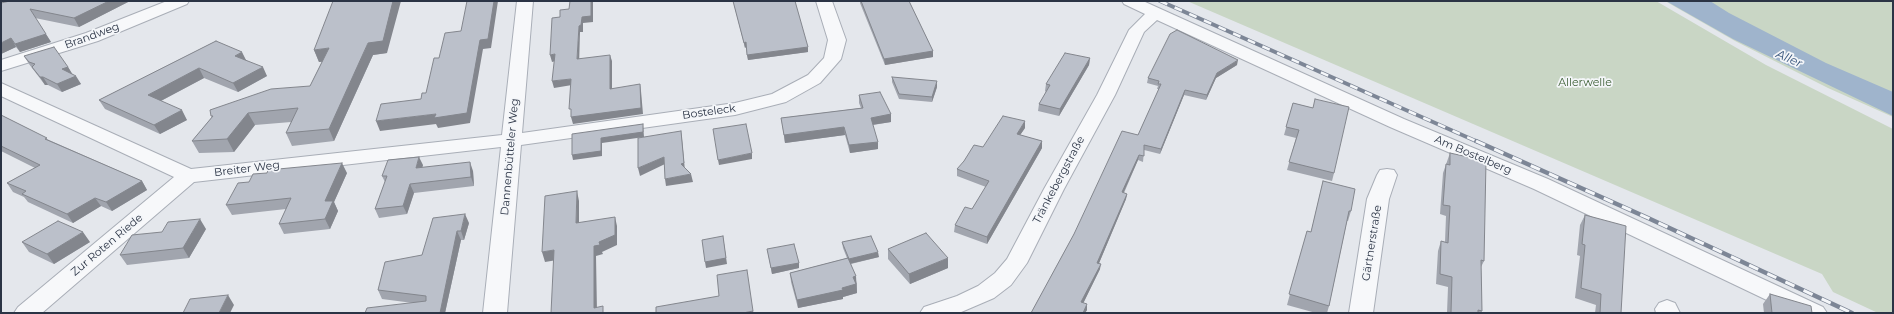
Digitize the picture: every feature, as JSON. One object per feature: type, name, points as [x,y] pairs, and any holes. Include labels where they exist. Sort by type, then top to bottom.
[{"type":"street","name":"Brandweg","points":[[1,66],[92,36],[181,1]]},
{"type":"street","name":"Dannenbütteler Weg","points":[[495,313],[525,1]]},
{"type":"street","name":"Bosteleck","points":[[512,140],[735,109],[779,98],[814,80],[832,59],[837,40],[824,1]]},
{"type":"street","name":"Am Bostelberg","points":[[1130,1],[1397,123],[1541,184],[1815,313]]},
{"type":"street","name":"Tränkebergstraße","points":[[932,313],[965,302],[986,292],[1003,279],[1016,263],[1054,189],[1106,95],[1137,30],[1154,13]]},
{"type":"street","points":[[1,89],[188,176]]},
{"type":"street","name":"Breiter Weg","points":[[188,176],[512,140]]},
{"type":"street","name":"Gärtnerstraße","points":[[1361,313],[1378,199],[1387,175]]},
{"type":"street","name":"Zur Roten Riede","points":[[26,313],[188,176]]},
{"type":"green space","name":"Allerwelle","points":[[1187,1],[1656,1],[1766,65],[1893,129],[1893,313],[1878,313],[1833,292],[1822,274]]},
{"type":"green space","points":[[1665,1],[1893,1],[1893,117],[1828,88],[1735,41]]},
{"type":"water","name":"Aller","points":[[1666,1],[1710,1],[1729,13],[1826,63],[1893,92],[1893,116],[1733,39]]},
{"type":"building","points":[[10,1],[109,1],[74,18],[30,9],[46,34],[15,44],[11,38],[1,43],[1,3]]},
{"type":"building","points":[[333,1],[393,1],[383,41],[368,43],[329,129],[286,133],[298,108],[248,113],[227,139],[192,141],[213,116],[211,116],[210,110],[271,89],[310,86],[329,48],[314,50]]},
{"type":"building","points":[[467,1],[494,1],[488,39],[480,40],[467,113],[434,118],[436,114],[376,121],[381,104],[421,99],[422,93],[426,93],[434,58],[439,58],[445,33],[461,31]]},
{"type":"building","points":[[570,1],[591,1],[591,16],[582,17],[581,25],[579,26],[577,59],[610,55],[610,89],[640,84],[641,108],[571,117],[571,109],[569,109],[571,79],[552,81],[555,54],[550,55],[552,18],[560,17],[560,10],[569,9]]},
{"type":"building","points":[[733,1],[795,1],[808,47],[747,55],[746,42],[744,43]]},
{"type":"building","points":[[861,1],[909,1],[933,51],[884,59]]},
{"type":"building","points":[[1177,30],[1238,60],[1217,73],[1207,95],[1185,90],[1161,149],[1144,145],[1144,156],[1139,155],[1122,192],[1127,194],[1097,263],[1101,264],[1081,302],[1087,304],[1083,313],[1031,313],[1074,234],[1122,131],[1138,135],[1161,84],[1158,84],[1159,81],[1148,78],[1170,34]]},
{"type":"building","points":[[216,41],[242,52],[235,56],[263,67],[233,83],[199,68],[148,95],[182,110],[154,125],[99,100]]},
{"type":"building","points":[[54,47],[68,67],[62,69],[76,76],[57,84],[40,77],[32,67],[35,64],[29,62],[24,56]]},
{"type":"building","points":[[1065,53],[1090,58],[1060,109],[1039,104],[1050,85],[1046,84]]},
{"type":"building","points":[[892,77],[937,81],[932,97],[899,94]]},
{"type":"building","points":[[880,92],[891,114],[871,118],[878,142],[849,145],[844,127],[784,135],[781,118],[863,108],[859,95]]},
{"type":"building","points":[[1315,99],[1349,107],[1334,173],[1289,162],[1299,130],[1286,127],[1293,103],[1313,108]]},
{"type":"building","points":[[1,115],[47,138],[45,139],[142,181],[106,202],[95,198],[67,214],[22,194],[26,191],[7,183],[40,165],[1,146]]},
{"type":"building","points":[[1003,116],[1025,121],[1017,134],[1042,141],[987,237],[955,225],[965,207],[972,209],[989,181],[957,169],[974,145],[983,147]]},
{"type":"building","points":[[643,124],[643,132],[601,138],[601,151],[572,155],[572,134]]},
{"type":"building","points":[[746,124],[752,153],[718,160],[713,129]]},
{"type":"building","points":[[681,131],[684,163],[681,164],[691,174],[665,179],[664,157],[638,168],[638,138]]},
{"type":"building","points":[[1450,153],[1486,161],[1484,261],[1481,260],[1482,311],[1478,310],[1478,313],[1451,313],[1452,277],[1440,274],[1441,241],[1448,243],[1450,206],[1443,205],[1446,164],[1450,165]]},
{"type":"building","points":[[419,157],[416,168],[470,162],[471,177],[410,184],[403,206],[375,209],[387,176],[382,176],[388,160]]},
{"type":"building","points":[[342,163],[325,201],[333,201],[325,219],[279,224],[291,198],[226,205],[238,183],[249,182],[253,174],[267,173],[268,170]]},
{"type":"building","points":[[1323,181],[1355,189],[1329,306],[1289,294],[1307,231],[1311,232]]},
{"type":"building","points":[[577,191],[576,223],[615,217],[615,235],[599,242],[600,245],[594,246],[594,308],[603,306],[603,313],[551,313],[554,250],[542,252],[545,196]]},
{"type":"building","points":[[465,214],[461,231],[457,231],[440,313],[365,313],[367,308],[426,301],[426,296],[378,290],[385,262],[422,255],[433,218]]},
{"type":"building","points":[[1585,215],[1626,226],[1621,313],[1600,313],[1601,294],[1581,288],[1585,245],[1582,244]]},
{"type":"building","points":[[200,219],[183,248],[120,255],[132,235],[162,232],[168,222]]},
{"type":"building","points":[[58,221],[83,232],[47,254],[22,242]]},
{"type":"building","points":[[926,233],[948,258],[909,274],[888,249]]},
{"type":"building","points":[[723,236],[726,258],[705,262],[702,240]]},
{"type":"building","points":[[871,236],[878,252],[849,259],[842,242]]},
{"type":"building","points":[[794,244],[799,263],[771,268],[767,249]]},
{"type":"building","points":[[848,258],[856,276],[853,277],[856,284],[842,288],[843,290],[797,300],[790,273]]},
{"type":"building","points":[[747,270],[753,311],[743,313],[656,313],[656,307],[719,296],[717,275]]},
{"type":"building","points":[[1770,294],[1811,306],[1812,313],[1772,313]]},
{"type":"building","points":[[228,295],[219,313],[183,313],[190,299]]},
{"type":"railway","points":[[1160,1],[1478,142]]},
{"type":"railway","points":[[1476,141],[1648,218],[1852,313]]}]
